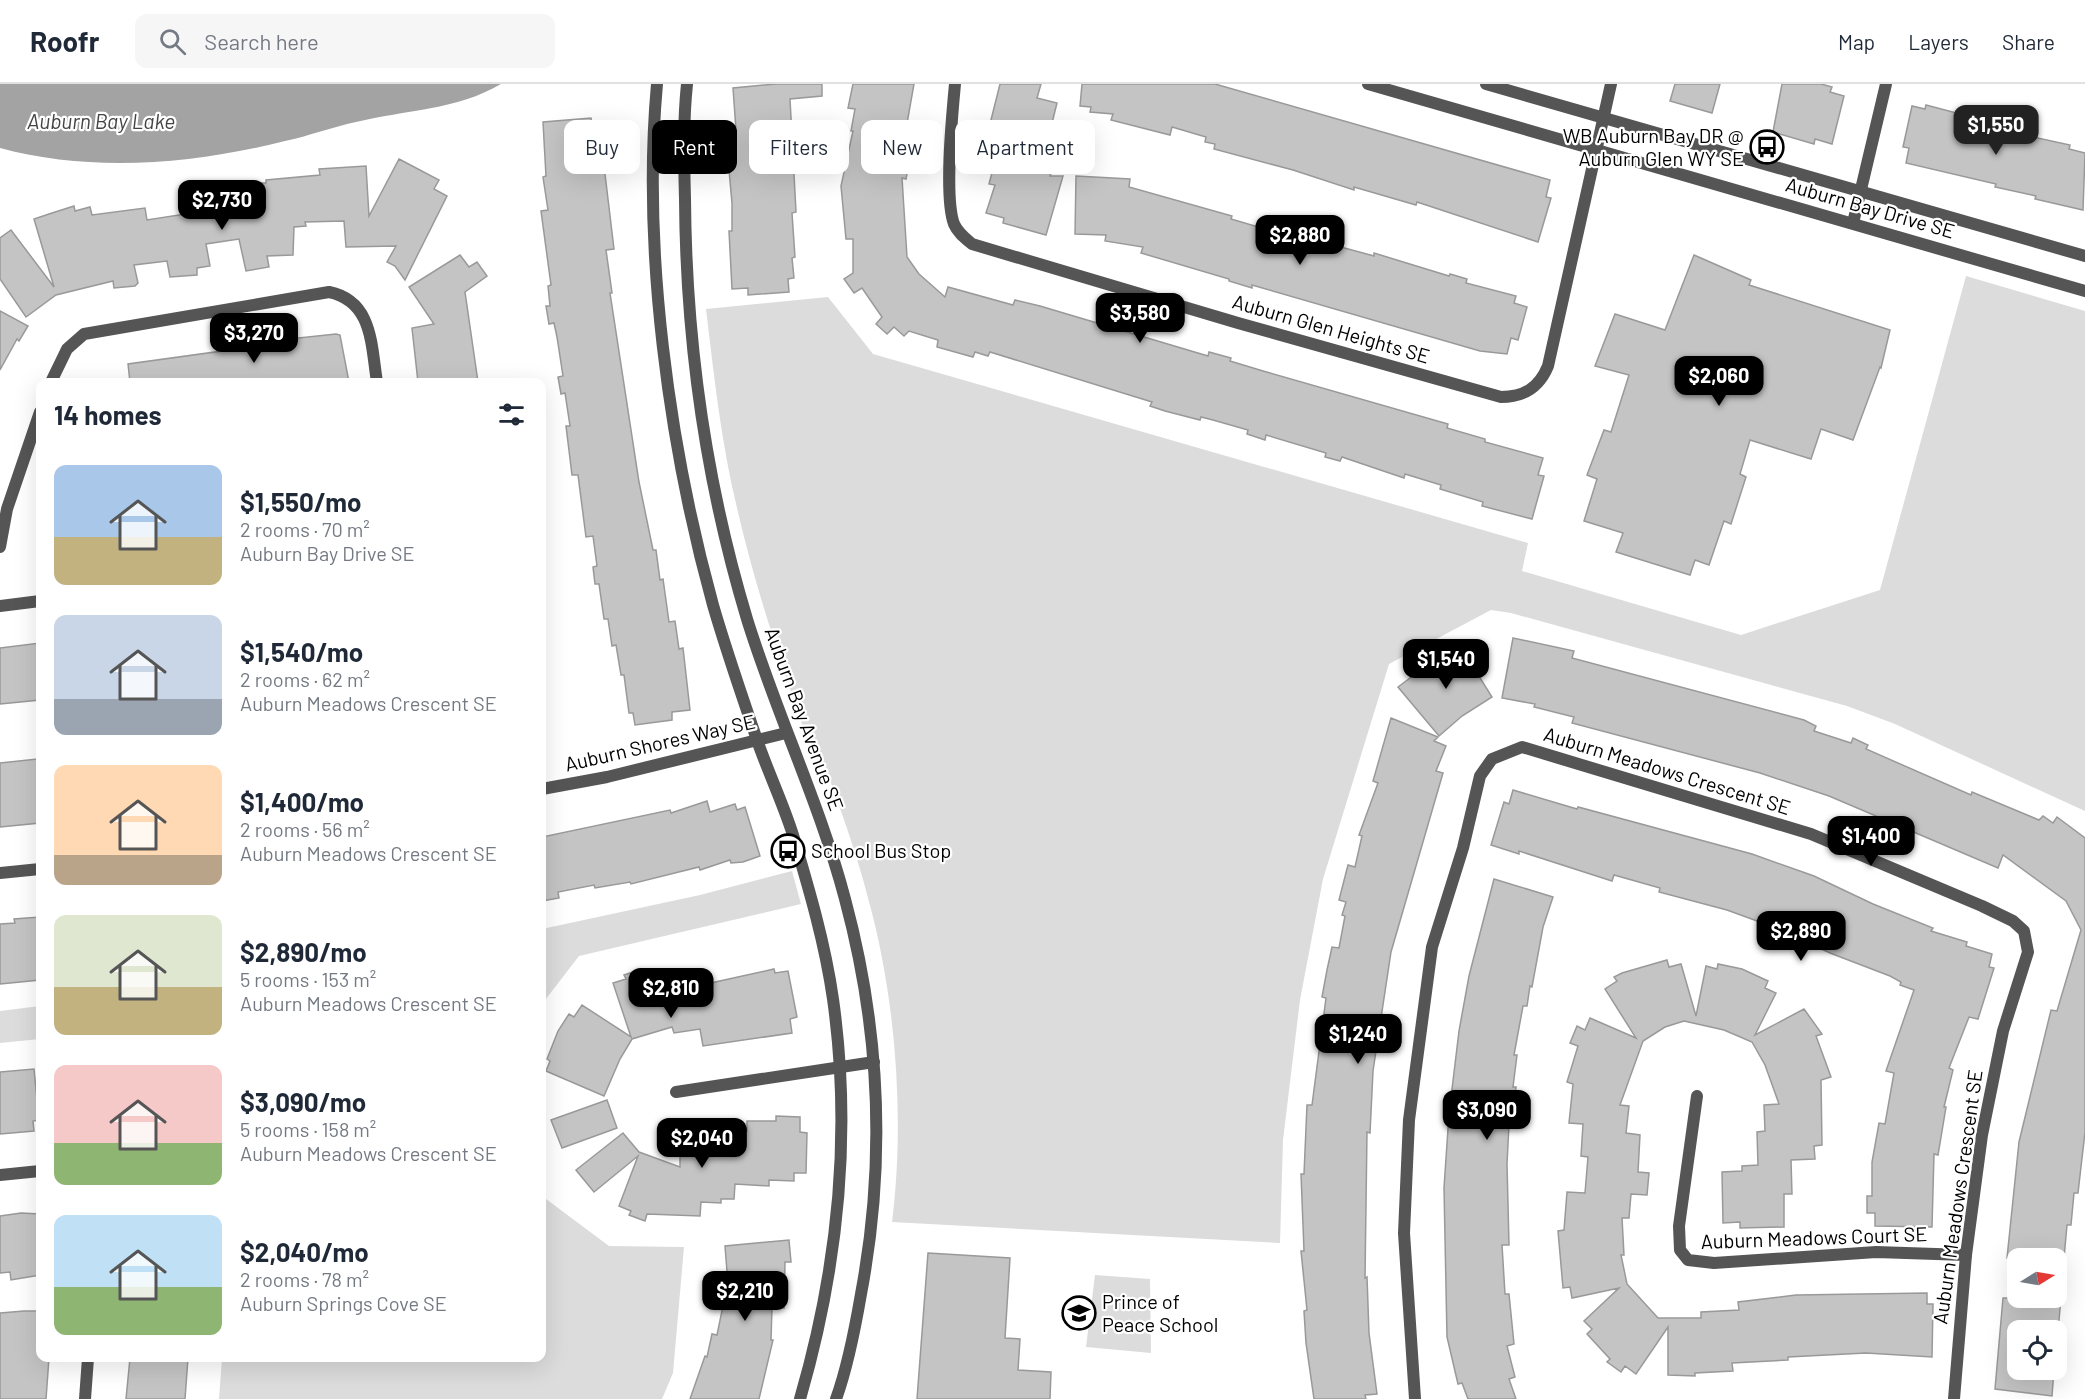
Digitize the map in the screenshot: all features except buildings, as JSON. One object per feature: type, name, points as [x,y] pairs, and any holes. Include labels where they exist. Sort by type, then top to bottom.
[{"type":"street","points":[[657,84],[655,240],[663,340],[678,450],[713,605],[757,741],[792,831],[818,924],[833,998],[840,1068],[843,1141],[838,1211],[827,1289],[800,1399]]},
{"type":"street","name":"Auburn Bay Avenue SE","points":[[687,84],[685,261],[692,343],[718,505],[747,618],[845,897],[864,982],[874,1062],[878,1160],[870,1248],[857,1319],[836,1399]]},
{"type":"street","name":"Auburn Glen Heights SE","points":[[955,84],[951,204],[954,224],[961,235],[972,244],[1238,323],[1501,397],[1515,397],[1529,391],[1542,379],[1548,366],[1611,84]]},
{"type":"street","name":"Auburn Bay Drive SE","points":[[1368,84],[2085,291]]},
{"type":"street","name":"Auburn Bay Drive SE","points":[[1486,84],[2085,256]]},
{"type":"street","points":[[1853,223],[1886,84]]},
{"type":"street","points":[[53,378],[67,349],[84,334],[101,329],[328,292],[344,295],[362,312],[368,329],[376,378]]},
{"type":"street","points":[[0,547],[7,509],[36,424]]},
{"type":"street","points":[[0,606],[36,602]]},
{"type":"street","name":"Auburn Shores Way SE","points":[[546,788],[607,777],[786,733]]},
{"type":"street","name":"Auburn Meadows Crescent SE","points":[[1415,1399],[1404,1233],[1409,1120],[1431,947],[1463,848],[1480,776],[1492,759],[1522,747],[1811,834],[1982,906],[2022,928],[2027,939],[2028,952],[2006,1018],[1991,1083],[1966,1255],[1954,1399]]},
{"type":"street","points":[[0,873],[36,869]]},
{"type":"street","points":[[675,1092],[874,1062]]},
{"type":"street","name":"Auburn Meadows Court SE","points":[[1697,1096],[1679,1226],[1680,1250],[1688,1260],[1714,1263],[1876,1252],[1966,1255]]},
{"type":"street","points":[[0,1174],[36,1171]]},
{"type":"street","points":[[85,1399],[88,1362]]},
{"type":"shaded area","points":[[1966,276],[2085,311],[2085,811],[1895,724],[1847,706],[1511,613],[1491,610],[1389,664],[1323,879],[1300,1000],[1283,1140],[1280,1243],[892,1222],[896,1183],[898,1101],[891,1018],[878,936],[845,822],[818,747],[803,727],[751,563],[737,508],[718,408],[706,309],[828,297],[873,354],[1528,543],[1522,571],[1741,635],[1880,590]]},
{"type":"shaded area","points":[[792,871],[801,904],[579,956],[546,999],[546,928],[700,895]]},
{"type":"shaded area","points":[[36,1006],[36,1039],[0,1043],[0,1011]]},
{"type":"shaded area","points":[[546,1199],[609,1246],[684,1247],[673,1373],[662,1399],[219,1399],[222,1362],[546,1362]]},
{"type":"shaded area","points":[[1095,1275],[1150,1279],[1151,1353],[1086,1347]]},
{"type":"water","name":"Auburn Bay Lake","points":[[0,84],[501,84],[484,93],[449,104],[338,126],[250,149],[179,160],[107,163],[35,156],[0,148]]},
{"type":"place","name":"WB Auburn Bay DR @ Auburn Glen WY SE","points":[[1767,147]]},
{"type":"place","name":"School Bus Stop","points":[[788,851]]},
{"type":"place","name":"Prince of Peace School","points":[[1079,1313]]}]
